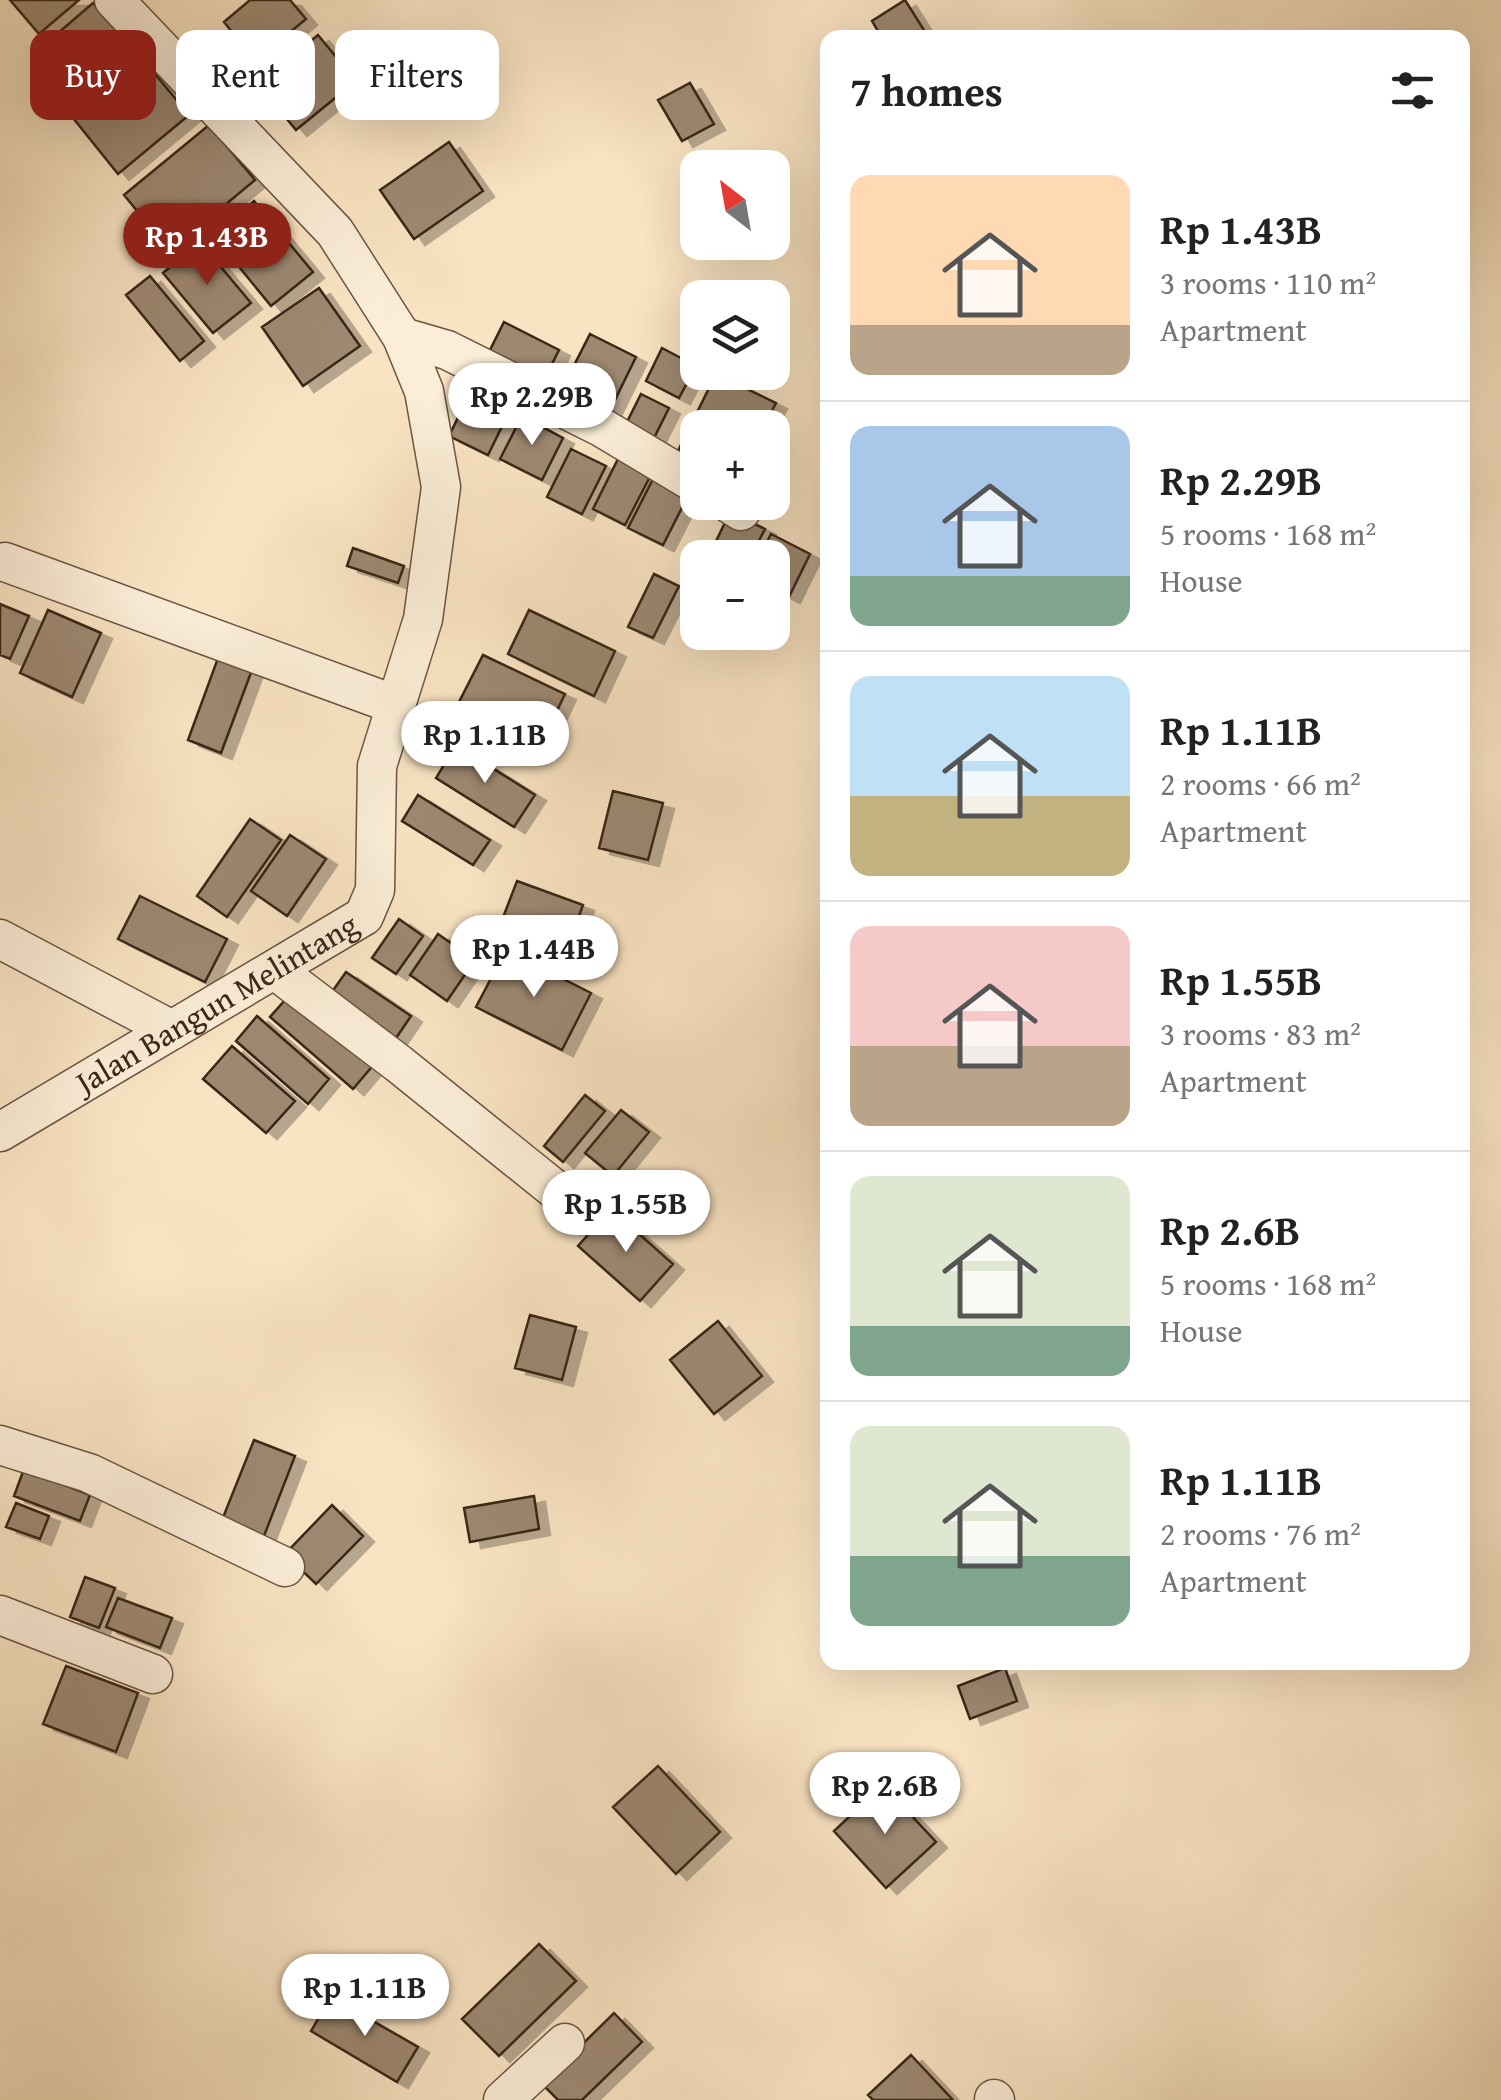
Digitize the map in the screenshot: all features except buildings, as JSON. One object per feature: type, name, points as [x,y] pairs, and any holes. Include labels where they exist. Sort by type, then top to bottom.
[{"type":"street","name":"Jalan Bangun Melintang","points":[[0,1132],[364,916],[376,890],[377,766],[424,619],[441,488],[424,392],[402,337],[335,232],[114,0]]},
{"type":"street","points":[[402,337],[447,350],[601,426],[680,473]]},
{"type":"street","points":[[5,562],[396,705]]},
{"type":"street","points":[[0,939],[172,1030]]},
{"type":"street","points":[[275,970],[568,1200]]},
{"type":"street","points":[[0,1445],[89,1473],[285,1567]]},
{"type":"street","points":[[0,1615],[153,1674]]},
{"type":"street","points":[[503,2100],[566,2044]]}]
